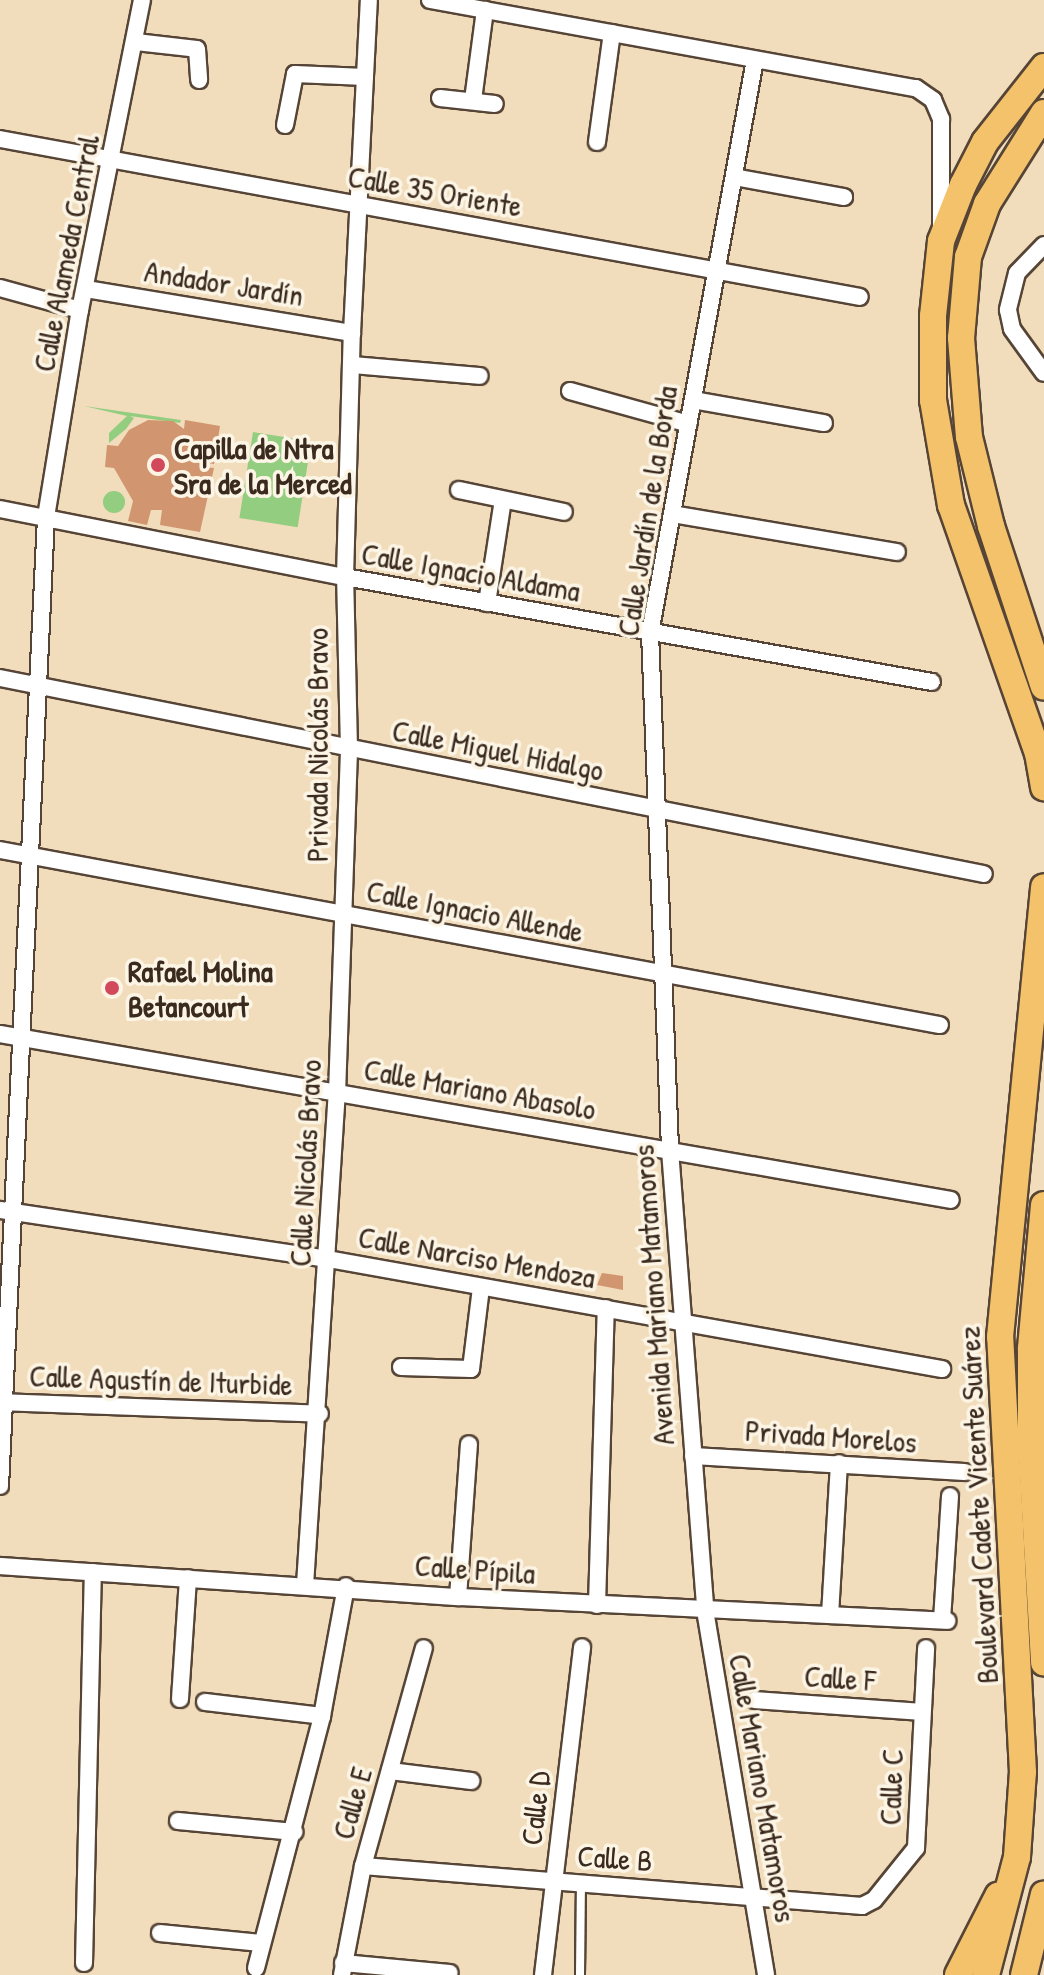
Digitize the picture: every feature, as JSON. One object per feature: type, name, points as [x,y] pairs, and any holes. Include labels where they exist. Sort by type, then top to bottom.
[{"type":"main road","points":[[1044,67],[985,142],[941,241],[933,316],[933,400],[951,505],[1038,753],[1044,787]]},
{"type":"main road","points":[[1044,113],[987,204],[968,257],[961,338],[969,437],[991,526],[1044,687]]},
{"type":"main road","name":"Boulevard Cadete Vicente Suárez","points":[[986,1975],[1017,1857],[1023,1772],[1000,1337],[1044,887]]},
{"type":"main road","name":"Boulevard Cadete Vicente Suárez","points":[[1044,1205],[1031,1349],[1031,1442],[1044,1663]]},
{"type":"main road","points":[[958,1975],[1017,1857]]},
{"type":"main road","points":[[1024,1975],[1044,1894]]},
{"type":"street","name":"Calle Alameda Central","points":[[0,1486],[7,1211],[23,1039],[36,686],[46,517],[80,310],[113,160],[142,0]]},
{"type":"street","name":"Privada Nicolás Bravo","points":[[343,914],[349,749],[345,577],[352,333],[361,206],[369,0]]},
{"type":"street","points":[[430,0],[925,92],[941,119],[941,241]]},
{"type":"street","points":[[473,100],[485,10]]},
{"type":"street","points":[[597,142],[612,33]]},
{"type":"street","points":[[136,42],[197,49],[199,80]]},
{"type":"street","name":"Calle Jardín de la Borda","points":[[662,976],[659,810],[650,633],[755,60]]},
{"type":"street","points":[[285,125],[295,74],[365,77]]},
{"type":"street","points":[[440,98],[495,104]]},
{"type":"street","name":"Calle 35 Oriente","points":[[0,139],[860,297]]},
{"type":"street","points":[[734,177],[844,197]]},
{"type":"street","points":[[1044,245],[1017,273],[1008,310],[1012,329],[1044,373]]},
{"type":"street","points":[[0,288],[80,310]]},
{"type":"street","name":"Andador Jardín","points":[[86,289],[352,333]]},
{"type":"street","points":[[352,365],[480,376]]},
{"type":"street","points":[[570,391],[689,424]]},
{"type":"street","points":[[693,400],[824,423]]},
{"type":"street","points":[[459,490],[564,512]]},
{"type":"street","points":[[487,603],[503,500]]},
{"type":"street","name":"Calle Ignacio Aldama","points":[[0,509],[345,577],[932,682]]},
{"type":"street","points":[[672,514],[897,552]]},
{"type":"street","name":"Calle Miguel Hidalgo","points":[[0,678],[984,874]]},
{"type":"street","name":"Calle Ignacio Allende","points":[[0,850],[662,976],[940,1025]]},
{"type":"street","name":"Calle Nicolás Bravo","points":[[320,1414],[343,914]]},
{"type":"street","name":"Avenida Mariano Matamoros","points":[[662,976],[670,1150],[687,1321],[693,1456],[705,1610]]},
{"type":"street","name":"Calle Mariano Abasolo","points":[[0,1034],[951,1200]]},
{"type":"street","name":"Calle Narciso Mendoza","points":[[7,1211],[328,1259],[942,1369]]},
{"type":"street","points":[[401,1367],[471,1369],[481,1288]]},
{"type":"street","points":[[597,1605],[606,1308]]},
{"type":"street","name":"Calle Agustín de Iturbide","points":[[3,1402],[320,1414]]},
{"type":"street","points":[[305,1585],[320,1414]]},
{"type":"street","points":[[458,1597],[469,1444]]},
{"type":"street","name":"Privada Morelos","points":[[693,1456],[965,1472]]},
{"type":"street","points":[[830,1615],[839,1463]]},
{"type":"street","name":"Calle Pípila","points":[[0,1566],[346,1586],[458,1597],[945,1621],[950,1496]]},
{"type":"street","points":[[84,1963],[93,1572]]},
{"type":"street","points":[[180,1699],[188,1578]]},
{"type":"street","points":[[256,1968],[322,1716],[346,1586]]},
{"type":"street","name":"Calle Mariano Matamoros","points":[[705,1610],[766,1975]]},
{"type":"street","name":"Calle D","points":[[543,1975],[582,1647]]},
{"type":"street","name":"Calle E","points":[[342,1969],[363,1866],[424,1648]]},
{"type":"street","name":"Calle C","points":[[862,1906],[874,1900],[916,1848],[926,1648]]},
{"type":"street","name":"Calle F","points":[[755,1700],[922,1712]]},
{"type":"street","points":[[205,1702],[322,1716]]},
{"type":"street","points":[[390,1771],[471,1781]]},
{"type":"street","points":[[178,1821],[294,1832]]},
{"type":"street","name":"Calle B","points":[[363,1866],[862,1906]]},
{"type":"street","points":[[160,1933],[261,1943]]},
{"type":"street","points":[[342,1969],[450,1973]]},
{"type":"lane","points":[[580,1975],[581,1883]]},
{"type":"green space","points":[[84,406],[181,420],[180,423],[130,416],[134,418],[126,429],[109,443],[109,433],[127,416]]},
{"type":"green space","points":[[253,432],[311,441],[298,527],[239,518]]},
{"type":"green space","points":[[110,491],[118,491],[125,502],[118,513],[110,513],[103,506],[103,498]]},
{"type":"building","name":"Capilla de Ntra Sra de la Merced","points":[[148,420],[173,421],[184,429],[185,420],[220,426],[214,464],[202,462],[203,467],[214,468],[200,532],[160,525],[162,510],[151,510],[147,525],[128,521],[133,501],[114,468],[105,467],[107,445],[118,446],[129,430]]},
{"type":"building","points":[[602,1273],[623,1276],[623,1290],[597,1285]]},
{"type":"place","name":"Capilla de Ntra Sra de la Merced","points":[[158,465]]},
{"type":"place","name":"Rafael Molina Betancourt","points":[[112,988]]}]
